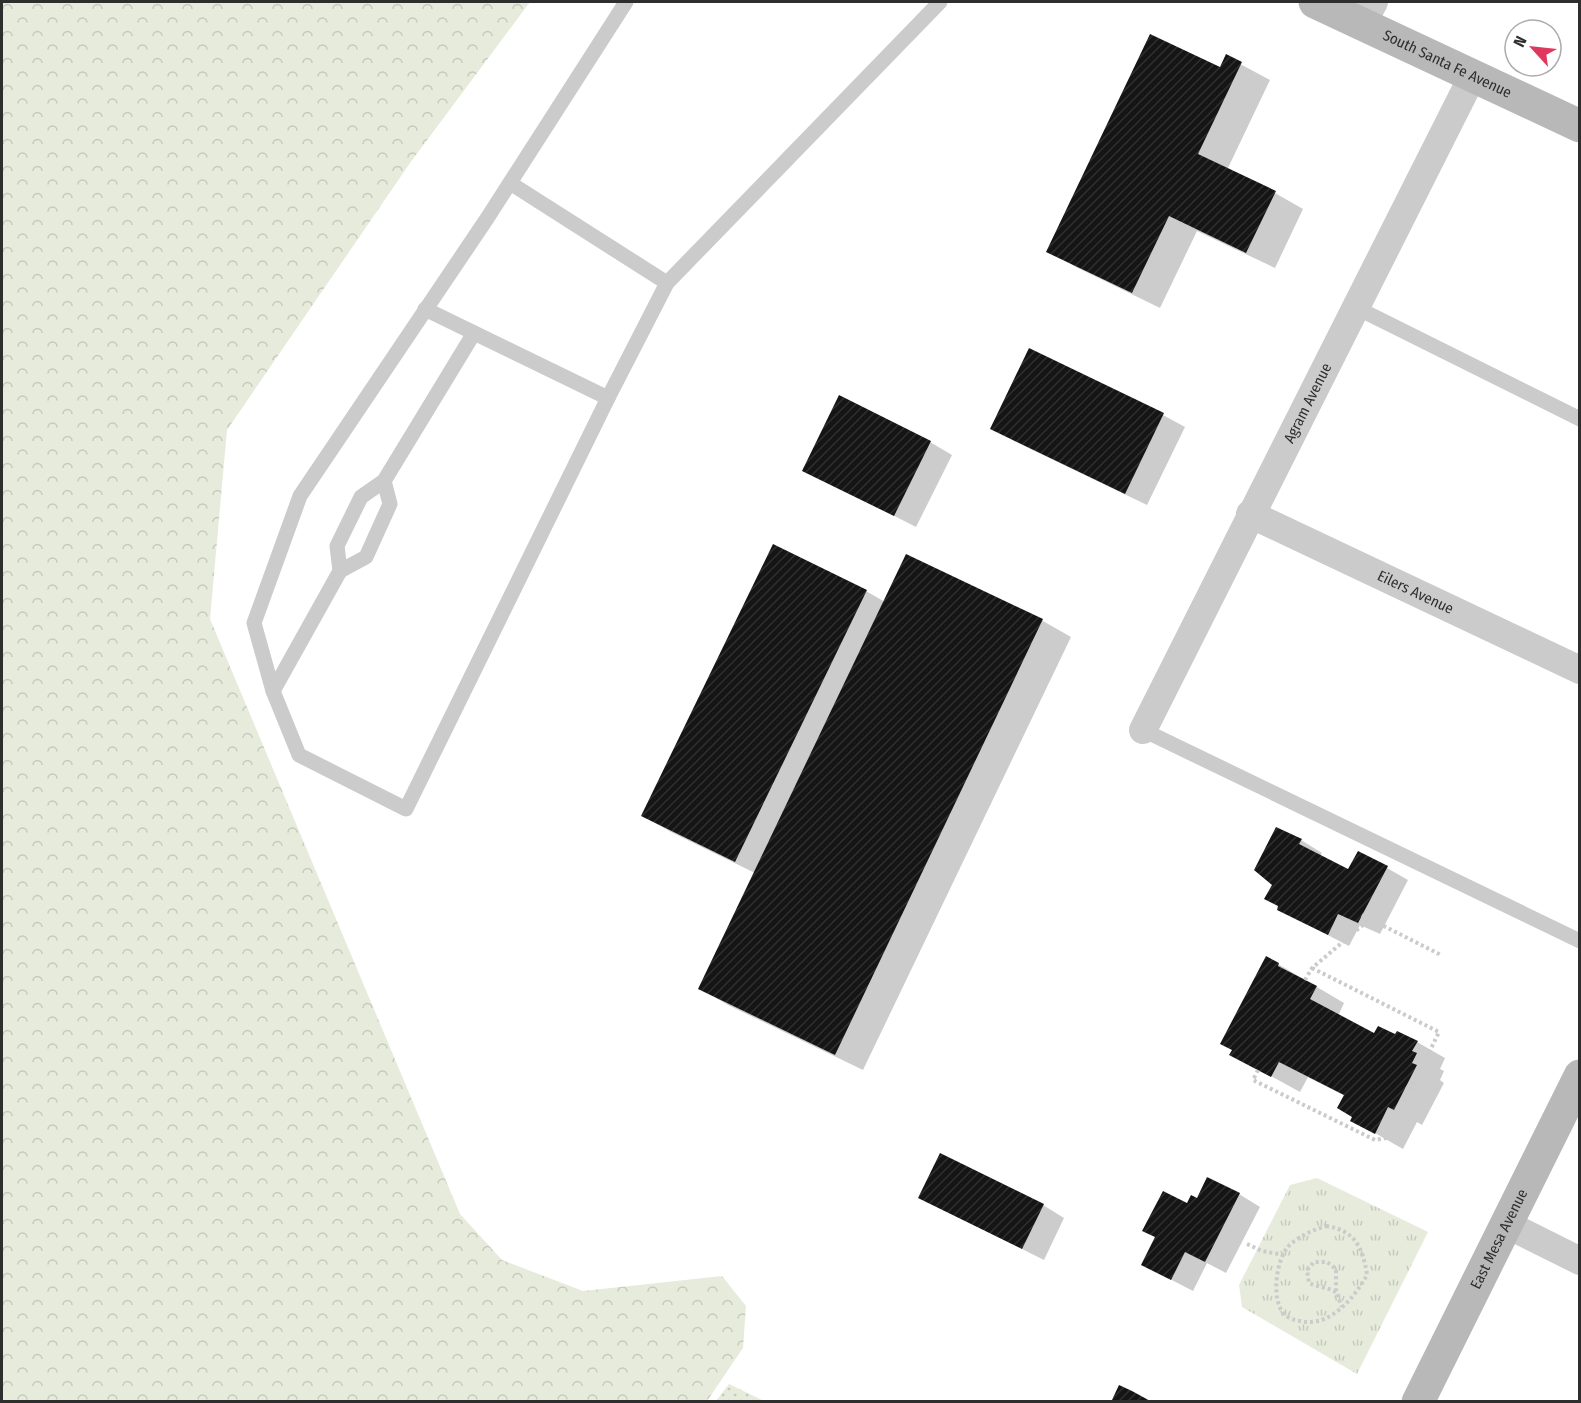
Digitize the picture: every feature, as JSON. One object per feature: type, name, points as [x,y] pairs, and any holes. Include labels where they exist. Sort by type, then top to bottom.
[{"type":"street","name":"South Santa Fe Avenue","points":[[1315,2],[1368,13],[1473,75],[1580,126]]},
{"type":"street","name":"Agram Avenue","points":[[1143,730],[1473,75]]},
{"type":"street","name":"Eilers Avenue","points":[[1250,514],[1580,670]]},
{"type":"street","name":"East Mesa Avenue","points":[[1418,1401],[1580,1076]]},
{"type":"street","points":[[1506,1224],[1580,1261]]},
{"type":"lane","points":[[626,2],[510,183],[300,496],[254,623],[273,691],[299,755],[406,809],[608,398],[667,284],[940,2]]},
{"type":"lane","points":[[510,183],[667,284]]},
{"type":"lane","points":[[1355,307],[1580,419]]},
{"type":"lane","points":[[425,309],[608,398]]},
{"type":"lane","points":[[340,571],[337,546],[361,497],[384,481],[474,333]]},
{"type":"lane","points":[[273,691],[340,571],[366,557],[390,504],[384,481]]},
{"type":"lane","points":[[1143,730],[1580,941]]},
{"type":"path","points":[[1305,980],[1312,968],[1370,919],[1386,887]]},
{"type":"path","points":[[1362,915],[1440,955]]},
{"type":"path","points":[[1258,1070],[1253,1080],[1375,1140],[1386,1138],[1438,1032],[1312,968]]},
{"type":"path","points":[[1406,1087],[1411,1090]]},
{"type":"path","points":[[1326,1226],[1338,1228],[1353,1238],[1364,1255],[1367,1275],[1360,1287],[1342,1307],[1333,1315],[1308,1323],[1293,1320],[1283,1313],[1277,1302],[1275,1289],[1286,1249],[1294,1241],[1314,1229],[1326,1226]]},
{"type":"path","points":[[1247,1244],[1262,1251],[1284,1255]]},
{"type":"path","points":[[1335,1292],[1309,1283],[1307,1270],[1314,1262],[1327,1262],[1336,1269],[1335,1292],[1342,1307]]},
{"type":"green space","points":[[2,2],[530,2],[410,163],[227,430],[210,619],[460,1214],[502,1260],[583,1291],[722,1276],[746,1306],[743,1348],[707,1401],[2,1401]]},
{"type":"green space","points":[[1317,1178],[1428,1232],[1357,1374],[1242,1307],[1239,1285],[1290,1185]]},
{"type":"green space","points":[[729,1384],[764,1401],[716,1401]]},
{"type":"building","points":[[1150,34],[1220,67],[1226,54],[1242,62],[1198,154],[1276,191],[1246,253],[1169,216],[1132,293],[1046,252]]},
{"type":"building","points":[[1029,348],[1164,413],[1125,494],[990,429]]},
{"type":"building","points":[[839,395],[931,441],[894,516],[802,471]]},
{"type":"building","points":[[773,544],[867,590],[735,862],[641,816]]},
{"type":"building","points":[[906,554],[1043,619],[835,1055],[698,989]]},
{"type":"building","points":[[1276,827],[1302,839],[1299,844],[1348,869],[1358,851],[1388,866],[1358,923],[1338,914],[1328,935],[1277,910],[1278,906],[1264,899],[1272,885],[1254,870]]},
{"type":"building","points":[[1266,956],[1279,963],[1278,966],[1317,986],[1310,999],[1374,1033],[1378,1026],[1395,1034],[1397,1031],[1418,1041],[1412,1051],[1417,1053],[1412,1063],[1417,1065],[1394,1110],[1388,1107],[1375,1134],[1350,1121],[1352,1117],[1337,1108],[1344,1095],[1279,1062],[1271,1077],[1229,1055],[1232,1050],[1220,1044]]},
{"type":"building","points":[[940,1153],[1044,1204],[1022,1249],[918,1198]]},
{"type":"building","points":[[1207,1177],[1240,1193],[1205,1262],[1185,1252],[1171,1280],[1141,1265],[1155,1237],[1142,1231],[1163,1191],[1187,1203],[1191,1195],[1197,1198]]},
{"type":"building","points":[[1119,1385],[1132,1391],[1152,1402],[1111,1402]]}]
